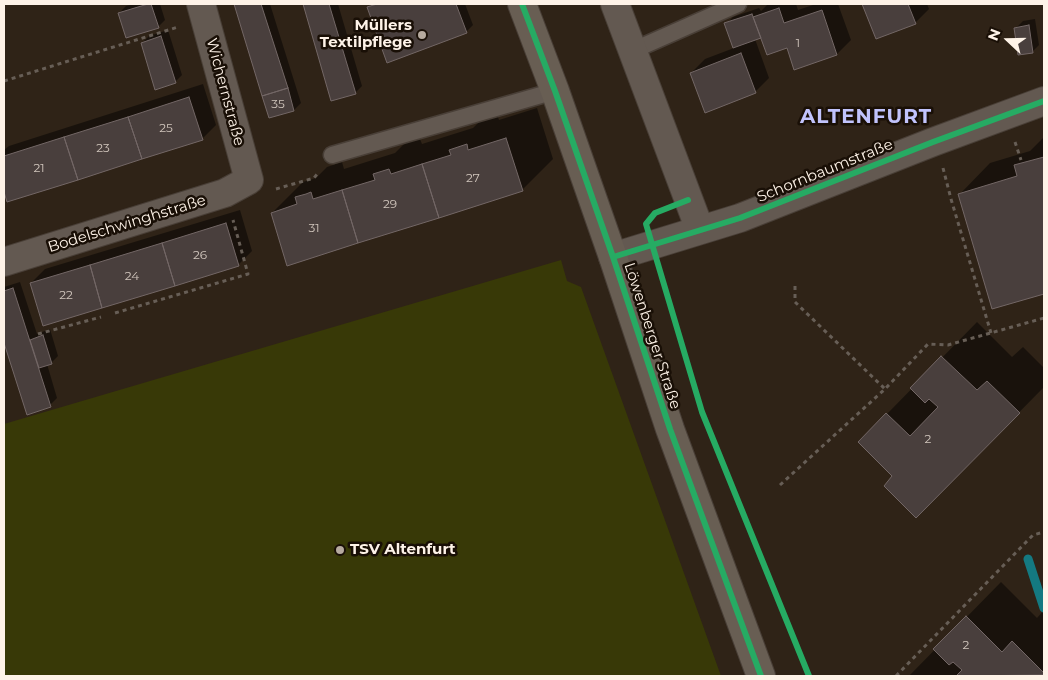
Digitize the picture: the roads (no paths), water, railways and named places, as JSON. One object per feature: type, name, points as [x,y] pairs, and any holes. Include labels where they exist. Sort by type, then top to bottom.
[{"type":"street","name":"Löwenberger Straße","points":[[522,4],[555,91],[613,257],[670,429],[761,676]]},
{"type":"street","points":[[615,4],[634,50],[700,230]]},
{"type":"street","name":"Wichernstraße","points":[[204,11],[249,180]]},
{"type":"street","name":"Schornbaumstraße","points":[[613,257],[740,218],[933,142],[1044,101]]},
{"type":"street","name":"Bodelschwinghstraße","points":[[4,262],[225,193],[249,180]]},
{"type":"lane","points":[[634,50],[738,4]]},
{"type":"lane","points":[[332,154],[555,91]]},
{"type":"waterway","points":[[1028,559],[1044,608]]},
{"type":"place","name":"Müllers Textilpflege","points":[[422,35]]},
{"type":"place","name":"TSV Altenfurt","points":[[340,550]]},
{"type":"district","name":"ALTENFURT","points":[[866,117]]}]
